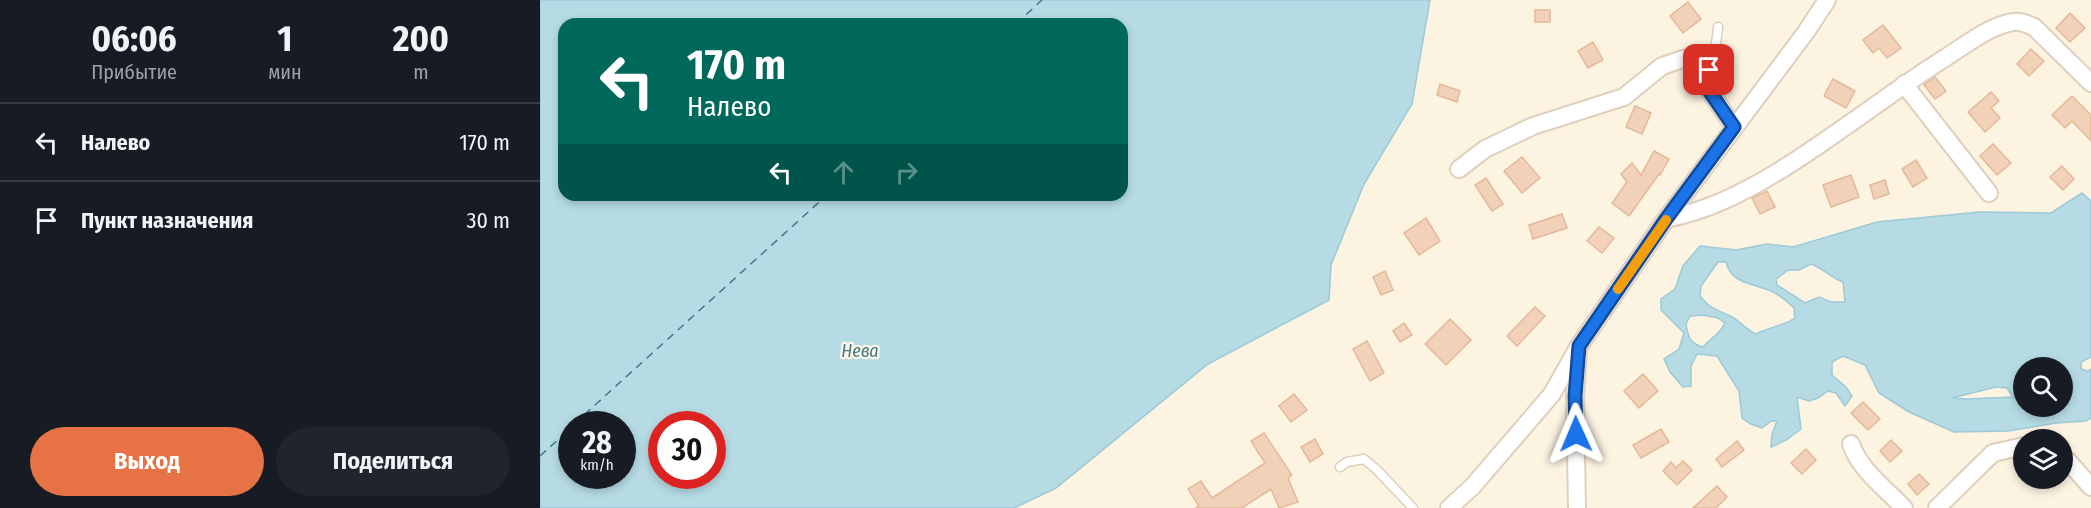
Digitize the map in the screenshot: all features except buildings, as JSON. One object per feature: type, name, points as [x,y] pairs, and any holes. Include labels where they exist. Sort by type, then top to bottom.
[{"type":"street","points":[[1449,508],[1473,486],[1552,394],[1579,346],[1666,219],[1827,0]]},
{"type":"street","points":[[1666,219],[1692,214],[1725,201],[1779,171],[1904,84],[1984,33],[2008,22],[2023,21],[2034,27],[2091,83]]},
{"type":"street","points":[[1459,170],[1485,149],[1533,126],[1624,97],[1662,66],[1683,59],[1690,62],[1734,127]]},
{"type":"street","points":[[1904,84],[1989,193]]},
{"type":"street","points":[[1577,508],[1575,396],[1579,346]]},
{"type":"street","points":[[1851,444],[1858,460],[1904,508]]},
{"type":"street","points":[[1937,508],[1993,453],[2013,447]]},
{"type":"street","points":[[2073,467],[2091,487]]},
{"type":"lane","points":[[1708,89],[1709,70],[1718,43],[1718,27]]},
{"type":"lane","points":[[1340,467],[1347,462],[1364,459],[1413,508]]},
{"type":"water","name":"Нева","points":[[540,0],[1430,0],[1412,104],[1364,184],[1331,265],[1329,300],[1208,364],[1056,488],[1014,508],[540,508]]},
{"type":"water","points":[[2082,193],[2091,201],[2091,357],[2081,362],[2081,369],[2088,371],[2091,369],[2091,418],[2086,421],[2056,423],[2008,431],[1954,432],[1909,412],[1879,393],[1865,365],[1843,356],[1832,362],[1832,375],[1846,387],[1852,396],[1845,406],[1836,393],[1828,391],[1809,401],[1797,397],[1801,429],[1771,447],[1772,434],[1777,421],[1771,421],[1762,428],[1742,418],[1739,391],[1717,356],[1697,354],[1691,366],[1691,386],[1683,387],[1670,372],[1664,359],[1679,349],[1684,333],[1661,310],[1661,299],[1675,289],[1683,266],[1700,246],[1736,250],[1767,244],[1793,247],[1877,222],[1980,212],[2051,213]],"holes":[[[1718,262],[1726,262],[1738,279],[1777,294],[1794,308],[1795,318],[1756,334],[1708,304],[1700,296],[1701,286]],[[1811,264],[1843,282],[1845,302],[1831,302],[1819,297],[1805,303],[1777,285],[1776,279],[1788,270],[1799,270]],[[1703,315],[1718,318],[1725,323],[1703,347],[1692,342],[1686,324],[1690,316]],[[1996,387],[2007,388],[2013,397],[1952,398]]]},
{"type":"ferry route","points":[[1022,18],[1042,0]]},
{"type":"ferry route","points":[[588,411],[820,201]]},
{"type":"ferry route","points":[[540,456],[558,440]]},
{"type":"slow traffic","points":[[1618,289],[1666,220]]},
{"type":"route","points":[[1576,434],[1575,396],[1579,346],[1666,219],[1734,127],[1708,89],[1709,70]]}]
